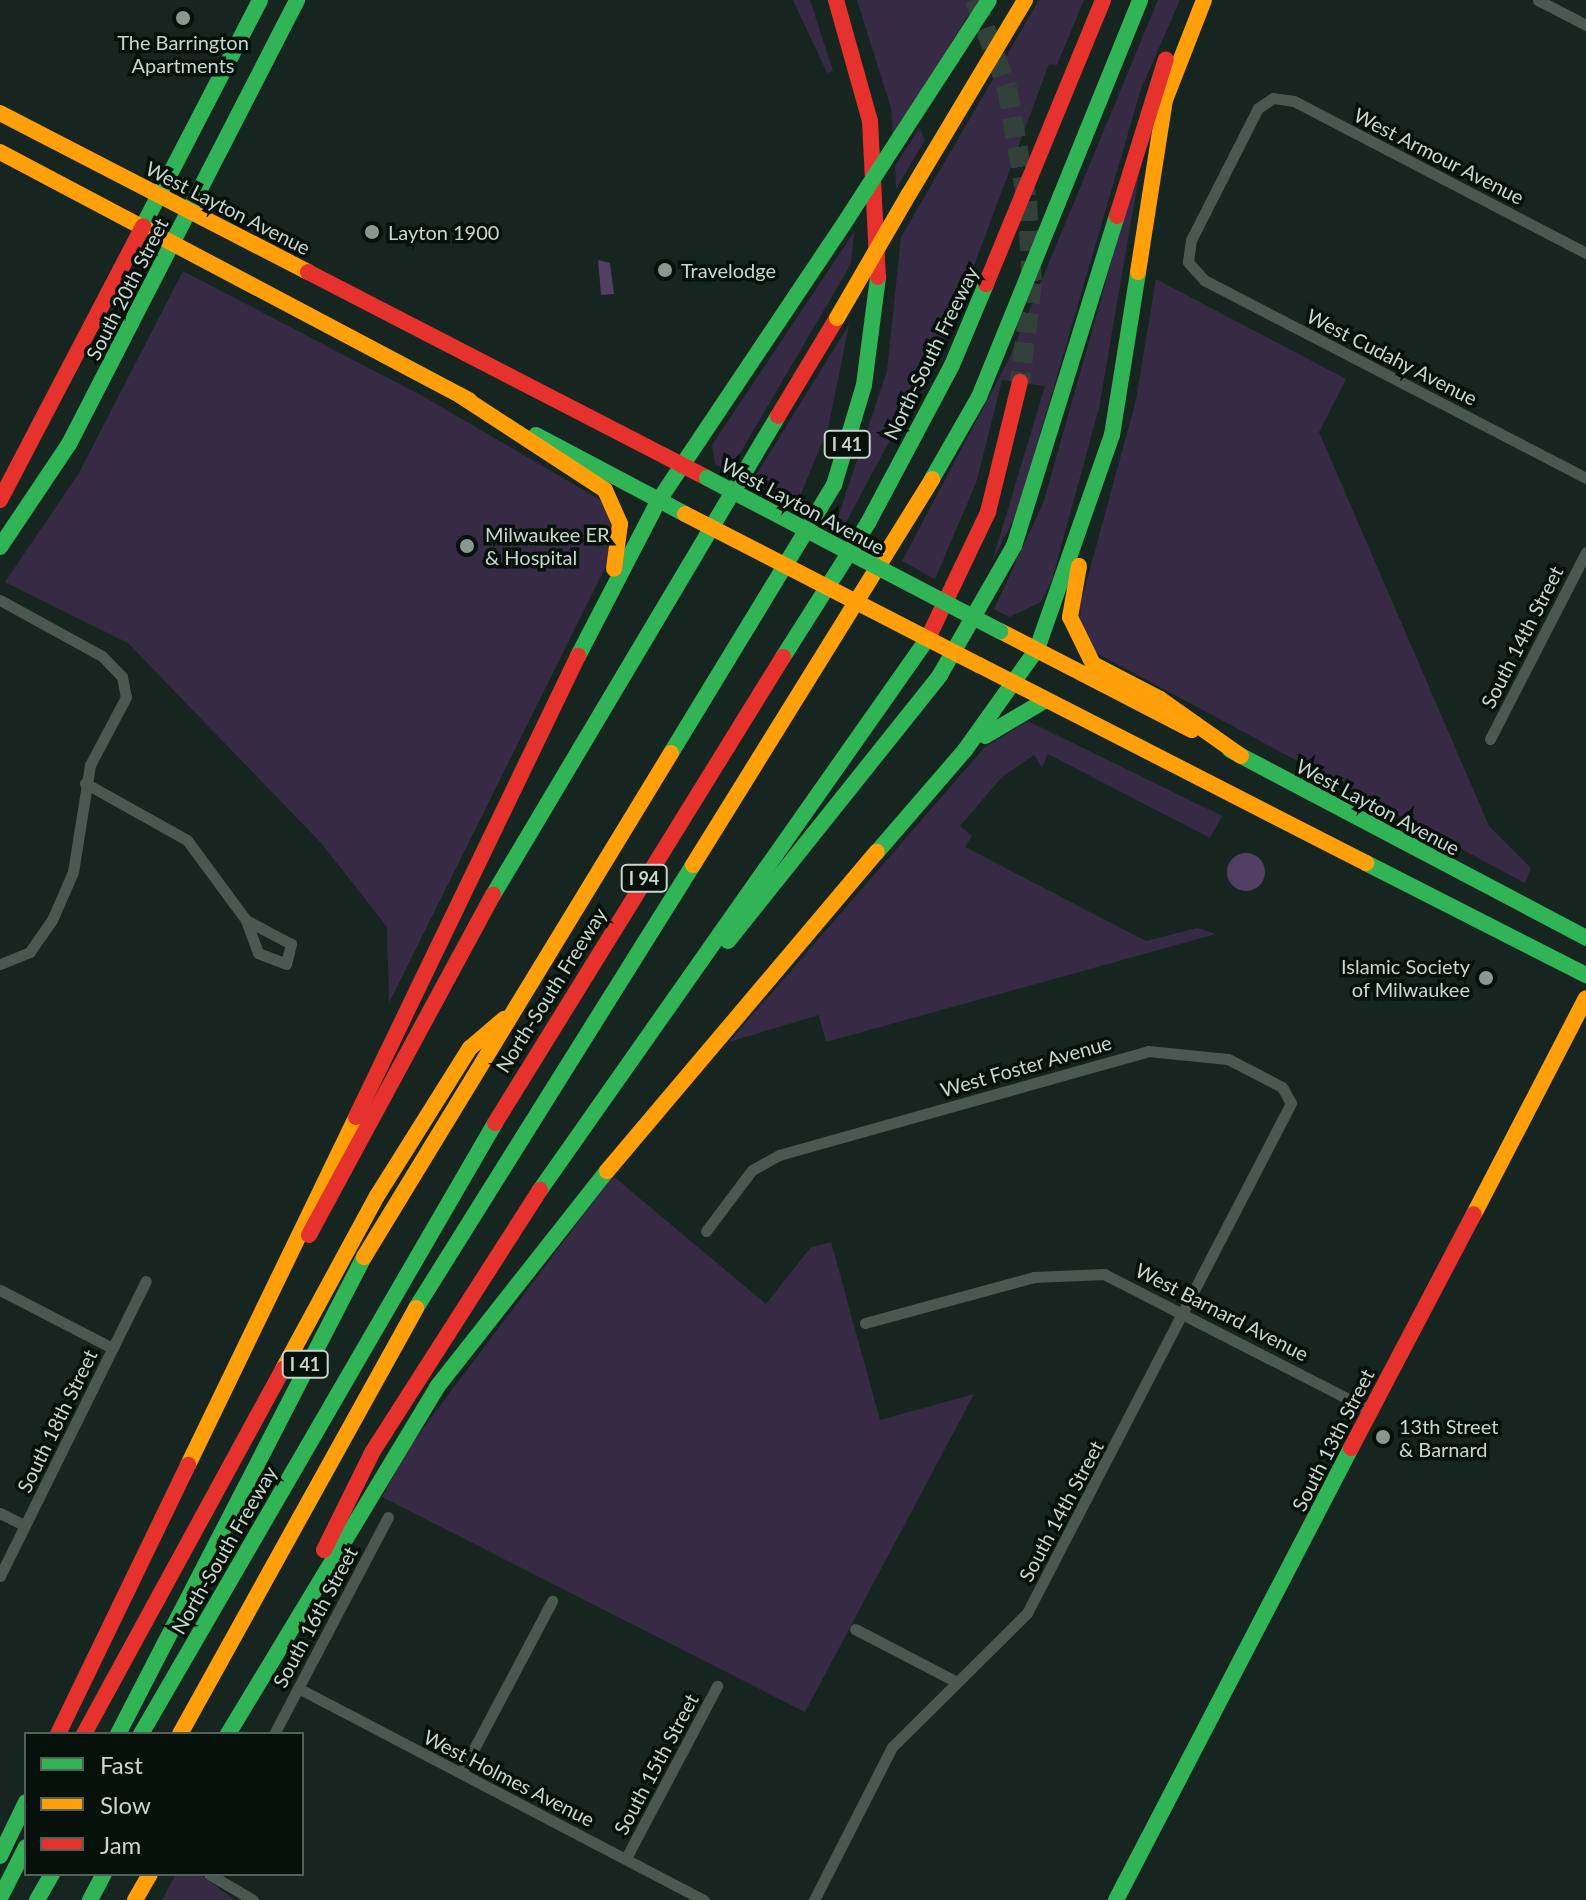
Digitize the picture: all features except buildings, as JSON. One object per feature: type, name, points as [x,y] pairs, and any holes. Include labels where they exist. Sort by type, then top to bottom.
[{"type":"main road","name":"South 20th Street","points":[[0,500],[260,0]]},
{"type":"main road","name":"South 20th Street","points":[[0,547],[53,471],[297,0]]},
{"type":"main road","name":"I 41","points":[[119,1732],[345,1290],[803,546],[853,425],[873,335],[878,193],[858,62],[836,0]]},
{"type":"main road","points":[[59,1732],[601,608],[659,500],[989,0]]},
{"type":"main road","points":[[190,1462],[469,934],[1025,0]]},
{"type":"main road","name":"North-South Freeway","points":[[142,1732],[560,1010],[868,523],[952,365],[1103,0]]},
{"type":"main road","name":"I 94","points":[[181,1732],[440,1266],[895,544],[979,397],[1140,0]]},
{"type":"main road","points":[[592,1109],[969,631],[1035,491],[1146,109],[1195,0]]},
{"type":"main road","points":[[229,1732],[437,1387],[497,1307],[671,1089],[1016,687],[1037,649],[1087,520],[1112,435],[1165,100],[1204,0]]},
{"type":"main road","name":"West Layton Avenue","points":[[0,113],[1037,649],[1586,938]]},
{"type":"main road","points":[[0,152],[1016,687],[1586,975]]},
{"type":"main road","points":[[261,1675],[373,1451],[592,1109],[939,623],[988,512],[1020,382]]},
{"type":"main road","points":[[461,396],[605,490],[620,545],[601,608]]},
{"type":"main road","points":[[1087,520],[1070,617],[1080,647],[1093,664],[1160,699],[1241,756]]},
{"type":"main road","points":[[965,750],[1044,701]]},
{"type":"main road","name":"South 13th Street","points":[[1116,1900],[1586,998]]},
{"type":"main road","points":[[85,1732],[377,1196],[470,1048],[517,1009]]},
{"type":"main road","points":[[0,1856],[24,1806]]},
{"type":"main road","points":[[0,1898],[24,1851]]},
{"type":"main road","points":[[90,1900],[103,1876]]},
{"type":"main road","points":[[135,1900],[149,1876]]},
{"type":"street","points":[[1538,0],[1586,25]]},
{"type":"street","name":"West Armour Avenue","points":[[1188,262],[1191,240],[1258,108],[1273,98],[1294,101],[1586,253]]},
{"type":"street","name":"West Cudahy Avenue","points":[[1188,262],[1204,280],[1586,478]]},
{"type":"street","name":"South 14th Street","points":[[1490,739],[1586,552]]},
{"type":"street","points":[[0,600],[102,656],[122,677],[126,697],[85,783],[73,872],[52,920],[30,952],[0,964]]},
{"type":"street","points":[[85,783],[187,840],[246,920],[258,953],[286,964],[291,944],[246,920]]},
{"type":"street","name":"West Foster Avenue","points":[[706,1231],[761,1163],[1148,1051],[1228,1059],[1282,1087],[1291,1103]]},
{"type":"street","name":"South 14th Street","points":[[814,1900],[892,1747],[955,1681],[1027,1613],[1291,1103]]},
{"type":"street","name":"West Barnard Avenue","points":[[865,1323],[1065,1271],[1104,1274],[1184,1312],[1370,1410]]},
{"type":"street","name":"South 18th Street","points":[[0,1576],[146,1281]]},
{"type":"street","points":[[0,1290],[112,1348]]},
{"type":"street","points":[[0,1513],[25,1526]]},
{"type":"street","name":"South 16th Street","points":[[275,1732],[388,1517]]},
{"type":"street","points":[[461,1773],[552,1601]]},
{"type":"street","points":[[855,1629],[955,1681]]},
{"type":"street","name":"South 15th Street","points":[[626,1858],[717,1686]]},
{"type":"street","name":"West Holmes Avenue","points":[[298,1688],[704,1900]]},
{"type":"street","points":[[212,1876],[253,1900]]},
{"type":"shaded area","points":[[793,0],[810,0],[833,71],[827,73]]},
{"type":"shaded area","points":[[857,0],[978,0],[893,136],[891,108]]},
{"type":"shaded area","points":[[1039,0],[1084,0],[1057,65],[1049,64],[953,322],[842,530],[835,526],[887,371],[901,237]]},
{"type":"shaded area","points":[[1158,0],[1180,0],[1141,89],[1017,513],[992,562],[1045,386],[1002,380],[976,483],[935,579],[902,561],[1009,359]]},
{"type":"shaded area","points":[[919,128],[925,140],[896,189],[895,166]]},
{"type":"shaded area","points":[[1144,146],[1099,408],[1052,580],[1041,602],[1009,617],[994,609],[1044,501]]},
{"type":"shaded area","points":[[854,232],[851,264],[729,472],[715,464],[712,445]]},
{"type":"shaded area","points":[[598,260],[610,263],[614,294],[601,295]]},
{"type":"shaded area","points":[[183,271],[426,398],[599,499],[612,516],[610,558],[389,1003],[387,927],[322,844],[128,643],[5,582],[79,473]]},
{"type":"shaded area","points":[[1156,279],[1346,379],[1319,432],[1489,826],[1531,868],[1525,883],[1087,648],[1079,632],[1081,602],[1136,400]]},
{"type":"shaded area","points":[[849,325],[828,428],[796,506],[751,483]]},
{"type":"shaded area","points":[[1028,721],[1222,816],[1210,838],[1048,754],[1042,767],[1034,755],[1002,777],[960,826],[972,836],[965,847],[1146,941],[1197,928],[1216,934],[826,1042],[819,1015],[729,1042],[984,748]]},
{"type":"shaded area","points":[[1246,853],[1259,859],[1265,872],[1259,885],[1246,891],[1233,885],[1227,872],[1233,859]]},
{"type":"shaded area","points":[[613,1176],[766,1304],[811,1247],[831,1242],[880,1420],[974,1394],[805,1712],[382,1497],[409,1447]]},
{"type":"shaded area","points":[[175,1876],[202,1876],[235,1900],[162,1900]]},
{"type":"tunnel","points":[[975,0],[1007,88],[1027,201],[1032,283],[1020,382]]},
{"type":"traffic: fast","points":[[143,226],[260,0]]},
{"type":"traffic: fast","points":[[0,547],[69,444],[297,0]]},
{"type":"traffic: fast","points":[[900,137],[989,0]]},
{"type":"traffic: fast","points":[[932,479],[979,397],[1140,0]]},
{"type":"traffic: fast","points":[[847,219],[900,137]]},
{"type":"traffic: fast","points":[[728,941],[940,675],[1014,546],[1117,216]]},
{"type":"traffic: fast","points":[[578,656],[659,500],[847,219]]},
{"type":"traffic: fast","points":[[877,852],[965,750],[1037,649],[1112,435],[1138,272]]},
{"type":"traffic: fast","points":[[671,753],[834,485],[864,385],[878,277]]},
{"type":"traffic: fast","points":[[783,657],[868,523],[952,365],[986,284]]},
{"type":"traffic: fast","points":[[493,895],[778,416]]},
{"type":"traffic: fast","points":[[536,435],[685,514]]},
{"type":"traffic: fast","points":[[707,478],[1000,631]]},
{"type":"traffic: fast","points":[[540,1190],[928,638]]},
{"type":"traffic: fast","points":[[985,736],[1044,701]]},
{"type":"traffic: fast","points":[[1230,750],[1586,938]]},
{"type":"traffic: fast","points":[[1366,863],[1586,975]]},
{"type":"traffic: fast","points":[[416,1308],[693,865]]},
{"type":"traffic: fast","points":[[142,1732],[495,1123]]},
{"type":"traffic: fast","points":[[229,1732],[437,1387],[607,1171]]},
{"type":"traffic: fast","points":[[119,1732],[364,1257]]},
{"type":"traffic: fast","points":[[1116,1900],[1351,1448]]},
{"type":"traffic: fast","points":[[0,1856],[24,1806]]},
{"type":"traffic: fast","points":[[0,1898],[24,1851]]},
{"type":"traffic: fast","points":[[37,1900],[51,1876]]},
{"type":"traffic: fast","points":[[90,1900],[103,1876]]},
{"type":"traffic: slow","points":[[909,194],[1025,0]]},
{"type":"traffic: slow","points":[[1138,272],[1165,100],[1204,0]]},
{"type":"traffic: slow","points":[[0,113],[308,272]]},
{"type":"traffic: slow","points":[[0,152],[469,400]]},
{"type":"traffic: slow","points":[[837,318],[909,194]]},
{"type":"traffic: slow","points":[[461,396],[605,490],[620,524],[614,569]]},
{"type":"traffic: slow","points":[[693,865],[932,479]]},
{"type":"traffic: slow","points":[[685,514],[979,665]]},
{"type":"traffic: slow","points":[[1079,566],[1070,617],[1093,664],[1160,699],[1241,756]]},
{"type":"traffic: slow","points":[[1000,631],[1192,730]]},
{"type":"traffic: slow","points":[[979,665],[1366,863]]},
{"type":"traffic: slow","points":[[364,1257],[671,753]]},
{"type":"traffic: slow","points":[[607,1171],[877,852]]},
{"type":"traffic: slow","points":[[1474,1214],[1586,998]]},
{"type":"traffic: slow","points":[[283,1369],[377,1196],[470,1048],[504,1019]]},
{"type":"traffic: slow","points":[[188,1465],[356,1117]]},
{"type":"traffic: slow","points":[[181,1732],[416,1308]]},
{"type":"traffic: slow","points":[[135,1900],[149,1876]]},
{"type":"traffic: jam","points":[[836,0],[870,121],[878,277]]},
{"type":"traffic: jam","points":[[986,284],[1103,0]]},
{"type":"traffic: jam","points":[[1117,216],[1166,59]]},
{"type":"traffic: jam","points":[[0,500],[143,226]]},
{"type":"traffic: jam","points":[[308,272],[707,478]]},
{"type":"traffic: jam","points":[[778,416],[837,318]]},
{"type":"traffic: jam","points":[[928,638],[988,512],[1020,382]]},
{"type":"traffic: jam","points":[[356,1117],[578,656]]},
{"type":"traffic: jam","points":[[495,1123],[783,657]]},
{"type":"traffic: jam","points":[[309,1235],[493,895]]},
{"type":"traffic: jam","points":[[324,1550],[373,1451],[540,1190]]},
{"type":"traffic: jam","points":[[1351,1448],[1474,1214]]},
{"type":"traffic: jam","points":[[85,1732],[283,1369]]},
{"type":"traffic: jam","points":[[59,1732],[188,1465]]},
{"type":"place","name":"The Barrington Apartments","points":[[183,18]]},
{"type":"place","name":"Layton 1900","points":[[372,232]]},
{"type":"place","name":"Travelodge","points":[[665,270]]},
{"type":"place","name":"Milwaukee ER & Hospital","points":[[467,546]]},
{"type":"place","name":"Islamic Society of Milwaukee","points":[[1486,978]]},
{"type":"place","name":"13th Street & Barnard","points":[[1383,1437]]}]
